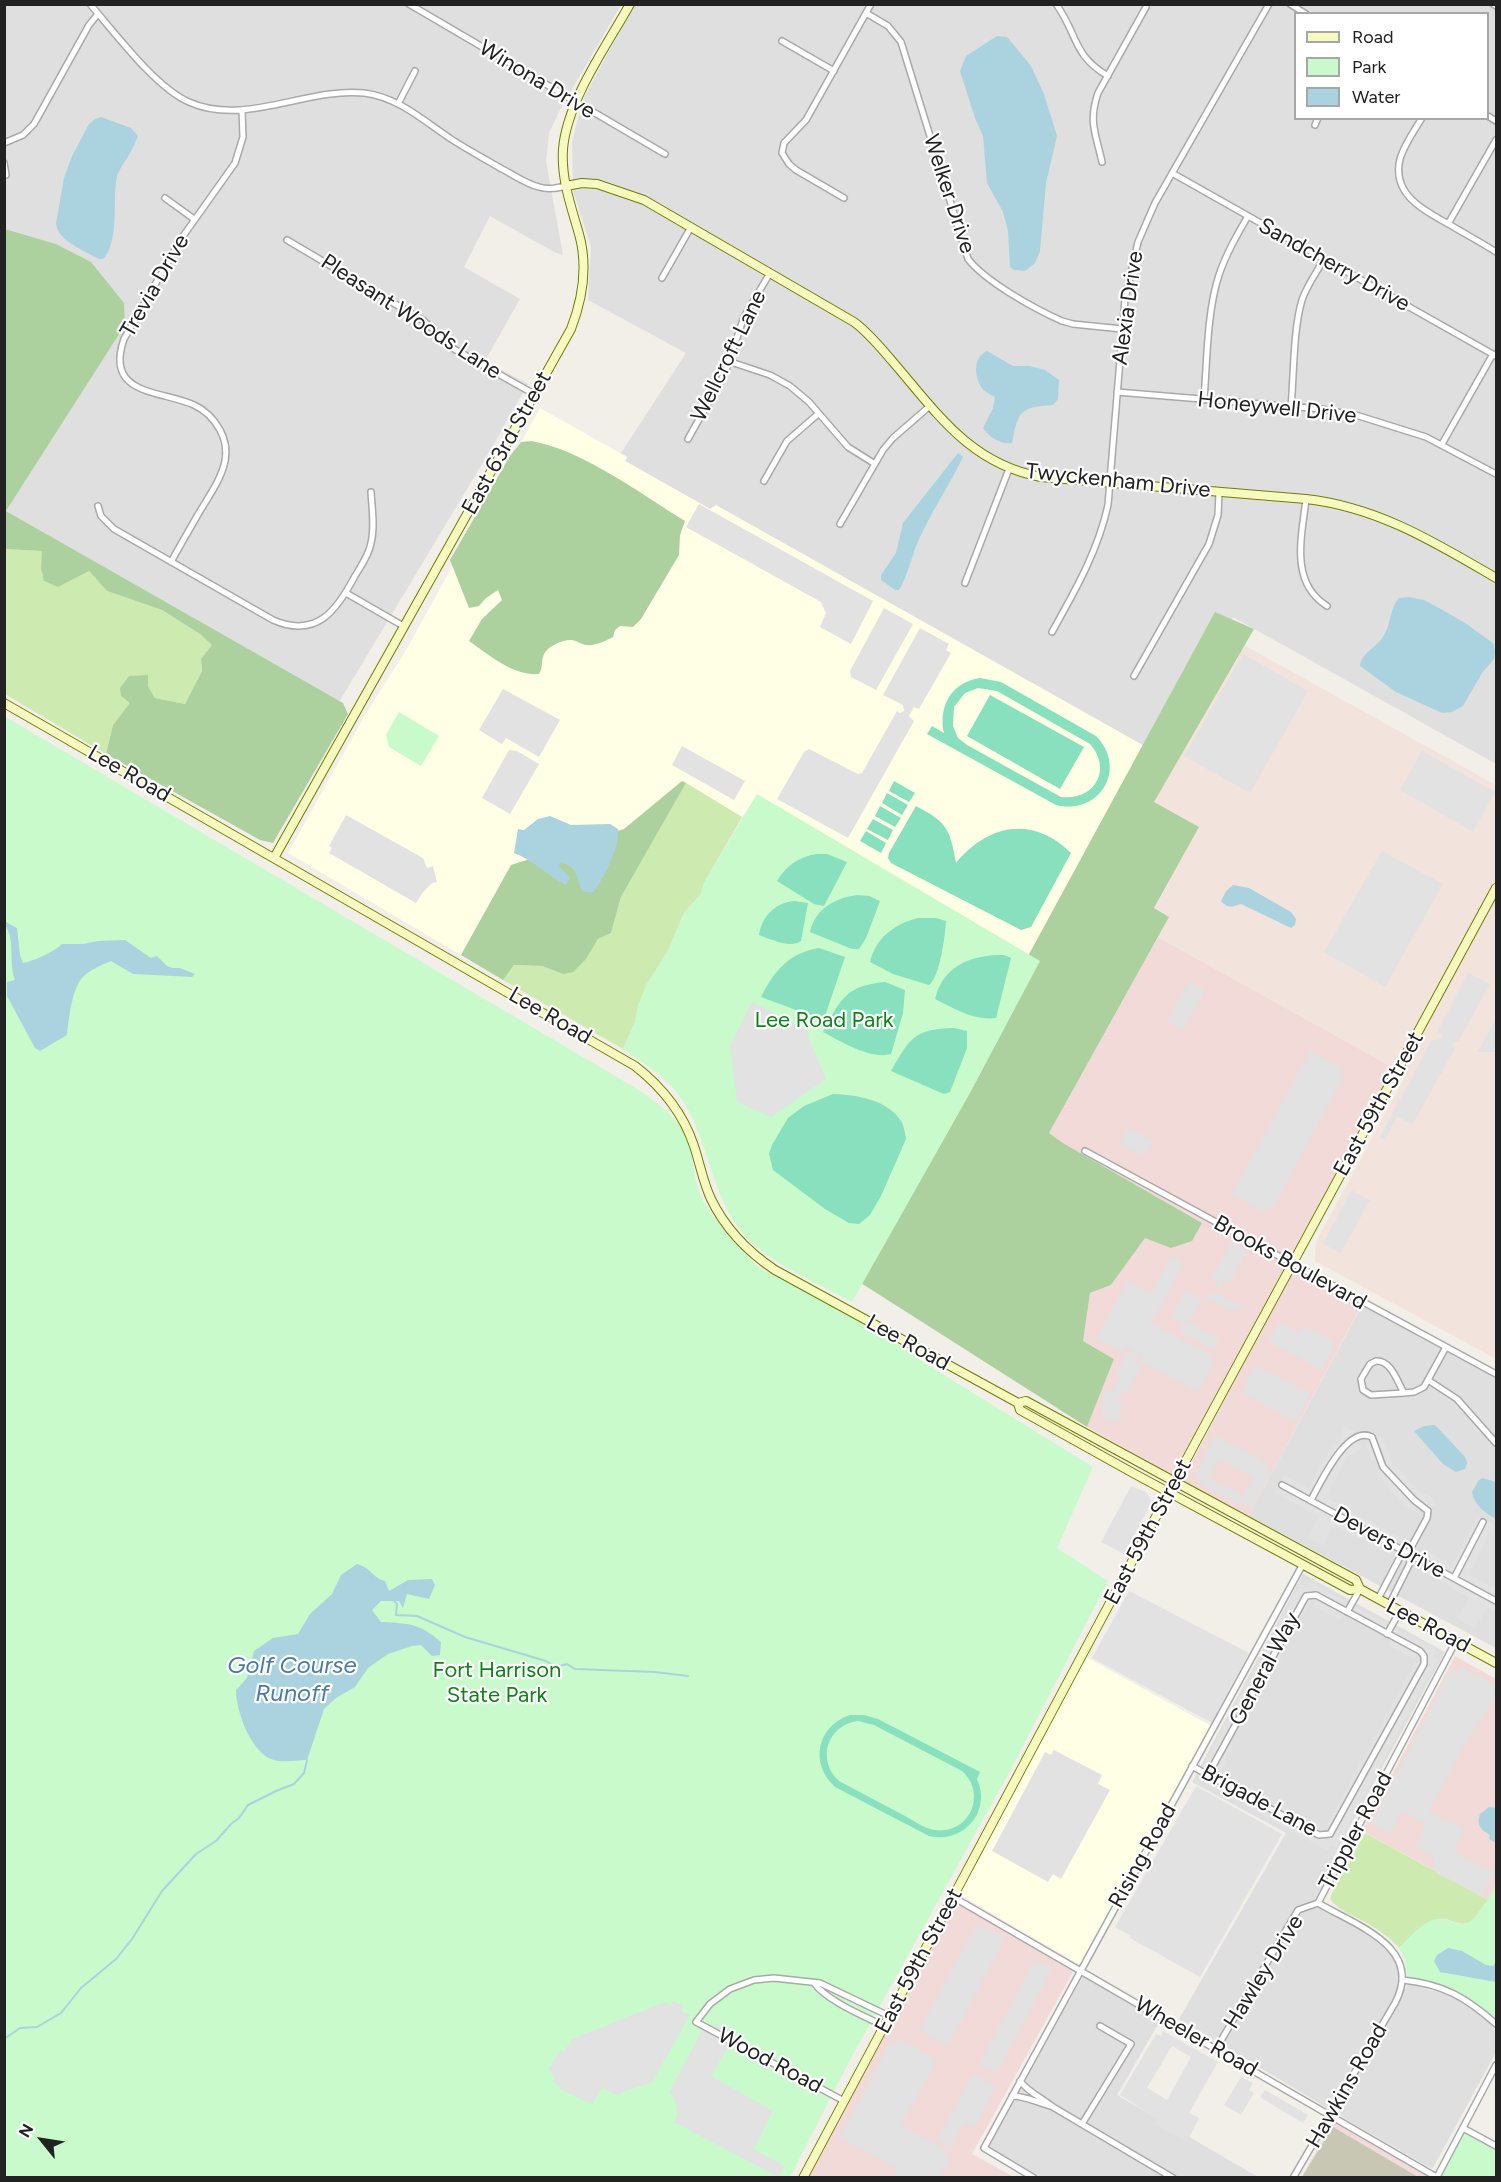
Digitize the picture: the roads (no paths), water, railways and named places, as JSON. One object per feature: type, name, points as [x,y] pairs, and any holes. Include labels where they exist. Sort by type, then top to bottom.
[{"type":"street","points":[[90,4],[159,81],[178,96],[209,109],[242,110],[347,93],[372,95],[398,104],[460,145],[530,184],[545,189],[566,186]]},
{"type":"street","name":"Winona Drive","points":[[409,4],[665,154]]},
{"type":"street","name":"East 63rd Street","points":[[274,858],[571,329],[581,297],[583,257],[566,186],[563,146],[568,119],[575,102],[630,4]]},
{"type":"street","points":[[844,198],[796,170],[782,153],[784,143],[806,120],[872,4]]},
{"type":"street","points":[[1056,4],[1085,60],[1108,76]]},
{"type":"street","name":"Alexia Drive","points":[[1052,632],[1082,578],[1105,519],[1127,286],[1138,242],[1155,203],[1269,4]]},
{"type":"street","points":[[1290,4],[1303,12]]},
{"type":"street","points":[[1102,162],[1093,130],[1093,111],[1098,93],[1146,7]]},
{"type":"street","name":"Welker Drive","points":[[866,13],[890,28],[901,42],[968,259],[990,280],[1062,321],[1122,329]]},
{"type":"street","points":[[4,142],[22,135],[34,124],[89,25],[98,14]]},
{"type":"street","points":[[782,40],[834,71]]},
{"type":"street","points":[[398,104],[415,71]]},
{"type":"street","name":"Trevia Drive","points":[[171,562],[223,468],[225,450],[221,432],[211,417],[197,406],[145,391],[134,385],[125,375],[120,359],[124,339],[181,238],[237,157],[243,137],[242,110]]},
{"type":"street","points":[[1315,125],[1317,120]]},
{"type":"street","points":[[1421,120],[1402,152],[1397,181],[1414,203],[1497,252]]},
{"type":"street","points":[[1448,224],[1497,140]]},
{"type":"street","points":[[4,164],[6,175]]},
{"type":"street","name":"Sandcherry Drive","points":[[1172,173],[1495,355]]},
{"type":"street","name":"Twyckenham Drive","points":[[566,186],[594,183],[649,202],[859,326],[953,431],[971,447],[1009,469],[1041,477],[1306,499],[1346,506],[1395,522],[1497,578]]},
{"type":"street","points":[[165,198],[194,219]]},
{"type":"street","points":[[1204,400],[1212,309],[1218,280],[1227,254],[1248,216]]},
{"type":"street","points":[[662,278],[691,227]]},
{"type":"street","name":"Pleasant Woods Lane","points":[[287,240],[424,321],[454,349],[534,394]]},
{"type":"street","points":[[1291,407],[1300,310],[1307,288],[1324,259]]},
{"type":"street","name":"Wellcroft Lane","points":[[688,439],[725,374],[744,317],[770,273]]},
{"type":"street","points":[[1442,444],[1495,355]]},
{"type":"street","points":[[728,361],[782,381],[797,392],[850,449],[875,464]]},
{"type":"street","name":"Honeywell Drive","points":[[1117,393],[1325,410],[1359,416],[1409,430],[1442,444],[1497,474]]},
{"type":"street","points":[[840,524],[893,438],[931,405]]},
{"type":"street","points":[[764,481],[787,441],[819,414]]},
{"type":"street","points":[[965,583],[1009,469]]},
{"type":"street","points":[[98,506],[101,516],[112,528],[171,562],[273,620],[290,625],[305,625],[322,620],[337,607],[371,545],[373,534],[370,492]]},
{"type":"street","points":[[1134,676],[1209,544],[1217,520],[1219,492]]},
{"type":"street","points":[[1306,499],[1301,569],[1304,580],[1312,593],[1327,606]]},
{"type":"street","points":[[346,593],[405,627]]},
{"type":"street","name":"Lee Road","points":[[4,703],[635,1066],[656,1084],[676,1107],[691,1137],[712,1200],[730,1229],[751,1252],[780,1273],[1018,1403],[1026,1401],[1356,1580],[1360,1589]]},
{"type":"street","name":"East 59th Street","points":[[803,2178],[1174,1482],[1497,888]]},
{"type":"street","name":"Brooks Boulevard","points":[[1085,1151],[1497,1374]]},
{"type":"street","points":[[1404,1393],[1389,1366],[1383,1361],[1377,1360],[1370,1364],[1361,1379],[1361,1388],[1369,1394],[1404,1393],[1419,1390],[1428,1380],[1446,1347]]},
{"type":"street","points":[[1428,1380],[1457,1399],[1497,1443]]},
{"type":"street","name":"Lee Road","points":[[1018,1403],[1020,1410],[1169,1493],[1350,1590],[1360,1589],[1497,1663]]},
{"type":"street","points":[[1311,1500],[1341,1449],[1362,1435],[1371,1436],[1381,1464],[1414,1500],[1428,1511],[1427,1518],[1408,1553],[1400,1557],[1378,1599]]},
{"type":"street","name":"Devers Drive","points":[[1282,1485],[1497,1601]]},
{"type":"street","points":[[1454,1578],[1484,1522]]},
{"type":"street","points":[[1389,1605],[1410,1563],[1408,1553]]},
{"type":"street","name":"Rising Road","points":[[1034,2178],[984,2148],[1303,1564]]},
{"type":"street","points":[[1347,1612],[1360,1589]]},
{"type":"street","name":"General Way","points":[[1208,1775],[1304,1598],[1308,1594],[1315,1595],[1424,1656],[1424,1662],[1333,1831],[1326,1836]]},
{"type":"street","points":[[1388,1634],[1400,1611]]},
{"type":"street","name":"Trippler Road","points":[[1400,1993],[1401,1965],[1390,1947],[1380,1938],[1318,1903],[1456,1641]]},
{"type":"street","name":"Brigade Lane","points":[[1192,1766],[1319,1835],[1326,1836]]},
{"type":"street","name":"Wheeler Road","points":[[953,1897],[1437,2177]]},
{"type":"street","name":"Hawley Drive","points":[[1216,2049],[1298,1910],[1318,1903]]},
{"type":"street","name":"Wood Road","points":[[814,1983],[782,1978],[746,1982],[721,1995],[705,2009],[696,2022],[844,2101]]},
{"type":"street","points":[[1402,1980],[1420,1982],[1453,1993],[1473,2004],[1497,2024]]},
{"type":"street","points":[[814,1983],[836,1989],[890,2016]]},
{"type":"street","points":[[814,1983],[817,1988],[837,2001],[884,2026]]},
{"type":"street","name":"Hawkins Road","points":[[1293,2178],[1400,1993]]},
{"type":"street","points":[[1082,2124],[1131,2044],[1100,2026]]},
{"type":"street","points":[[1437,2177],[1497,2066]]},
{"type":"street","points":[[1020,2081],[1026,2089],[1040,2096],[1053,2107],[1173,2178]]},
{"type":"street","points":[[1012,2096],[1022,2096],[1036,2103],[1053,2107]]},
{"type":"street","points":[[1463,2128],[1497,2146]]},
{"type":"water","points":[[997,36],[1007,37],[1031,66],[1044,94],[1057,136],[1046,183],[1040,251],[1035,263],[1025,271],[1014,270],[1010,267],[1008,231],[1003,212],[987,183],[983,136],[960,71],[966,56]]},
{"type":"water","points":[[101,117],[131,128],[138,136],[118,174],[111,243],[103,259],[99,259],[66,240],[56,223],[64,178],[72,156],[89,124]]},
{"type":"water","points":[[987,351],[1013,366],[1030,366],[1045,370],[1059,380],[1058,399],[1053,405],[1034,407],[1023,412],[1016,423],[1012,443],[996,440],[983,428],[993,408],[995,397],[983,389],[977,375],[977,361]]},
{"type":"water","points":[[958,453],[963,457],[930,516],[899,590],[895,590],[881,580],[881,575],[896,553],[903,523]]},
{"type":"water","points":[[1399,598],[1424,600],[1439,608],[1493,643],[1494,659],[1482,673],[1463,706],[1452,712],[1442,713],[1396,692],[1360,666],[1363,657],[1386,632],[1396,602]]},
{"type":"water","points":[[550,816],[571,825],[610,824],[618,829],[614,854],[594,892],[582,890],[574,870],[568,866],[560,863],[559,866],[570,878],[566,885],[514,853],[518,829],[524,830],[538,819]]},
{"type":"water","points":[[1233,885],[1249,888],[1291,912],[1296,919],[1295,925],[1291,928],[1241,904],[1226,905],[1221,901],[1226,891]]},
{"type":"water","points":[[6,922],[17,928],[23,963],[44,956],[62,944],[125,940],[151,958],[157,956],[167,966],[195,974],[192,977],[133,974],[111,961],[97,967],[85,975],[77,986],[67,1035],[40,1051],[35,1048],[7,996],[7,982],[15,980]]},
{"type":"water","points":[[1435,1425],[1465,1457],[1467,1463],[1465,1469],[1456,1472],[1443,1464],[1414,1431],[1424,1426]]},
{"type":"water","points":[[1483,1478],[1496,1482],[1496,1519],[1481,1508],[1473,1497],[1472,1492],[1479,1480]]},
{"type":"water","name":"Golf Course Runoff","points":[[357,1564],[385,1581],[389,1591],[408,1580],[432,1579],[435,1585],[429,1599],[407,1594],[403,1608],[399,1601],[381,1601],[372,1610],[381,1622],[406,1624],[426,1631],[441,1642],[440,1655],[432,1656],[421,1645],[388,1654],[368,1668],[355,1687],[336,1698],[324,1709],[307,1760],[274,1760],[258,1749],[246,1731],[236,1690],[247,1678],[254,1651],[273,1638],[298,1634],[310,1614],[332,1594],[341,1575]]},
{"type":"water","points":[[1489,1807],[1496,1808],[1496,1843],[1489,1839],[1490,1835],[1479,1824],[1480,1814]]},
{"type":"water","points":[[1448,1948],[1462,1951],[1486,1965],[1493,1966],[1496,1962],[1496,1982],[1440,1972],[1434,1961],[1437,1955]]},
{"type":"waterway","points":[[394,1601],[397,1604],[396,1615],[417,1616],[465,1637],[546,1661],[556,1667],[567,1664],[575,1669],[655,1672],[688,1676]]},
{"type":"waterway","points":[[4,2039],[20,2028],[37,2027],[61,2013],[81,1988],[116,1959],[132,1939],[162,1891],[196,1854],[216,1841],[239,1818],[248,1805],[294,1784],[304,1773],[307,1760]]},
{"type":"park label","name":"Lee Road Park","points":[[824,1021]]},
{"type":"park label","name":"Fort Harrison State Park","points":[[497,1684]]}]
